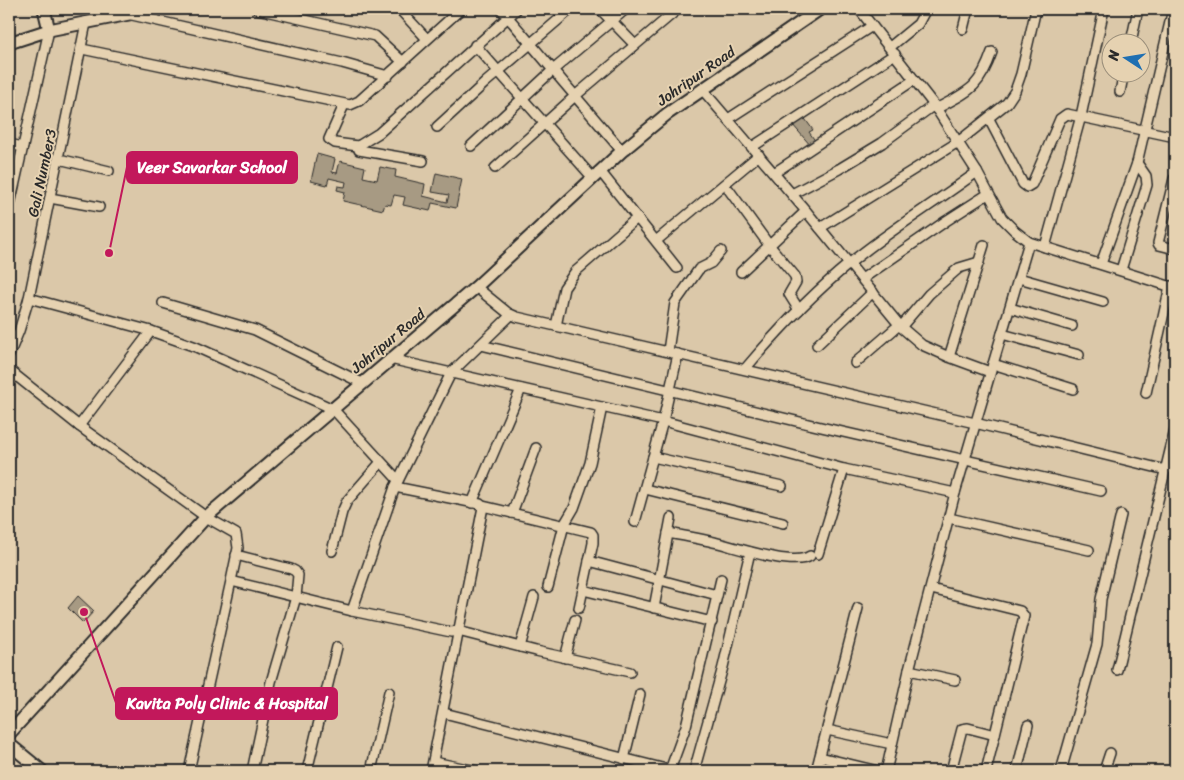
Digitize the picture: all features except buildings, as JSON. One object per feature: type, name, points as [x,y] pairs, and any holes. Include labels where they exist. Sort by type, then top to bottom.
[{"type":"street","points":[[9,43],[47,20],[86,23],[154,9]]},
{"type":"street","points":[[257,9],[375,36],[403,62]]},
{"type":"street","points":[[396,9],[402,12],[427,39]]},
{"type":"street","points":[[82,49],[350,106],[359,101],[403,62],[427,39],[449,13],[461,9]]},
{"type":"street","points":[[501,9],[622,151]]},
{"type":"street","points":[[344,105],[329,139],[335,142],[358,146],[380,133],[517,9]]},
{"type":"street","points":[[437,127],[572,9]]},
{"type":"street","points":[[600,9],[635,45]]},
{"type":"street","points":[[471,146],[553,70],[626,9]]},
{"type":"street","points":[[494,168],[574,96],[678,9]]},
{"type":"street","name":"Johripur Road","points":[[9,734],[206,517],[362,382],[476,287],[622,151],[667,114],[820,9]]},
{"type":"street","points":[[859,9],[935,107],[977,172],[1002,218],[1015,231],[1029,242],[1172,287],[1146,393]]},
{"type":"street","points":[[752,146],[893,51],[918,24],[926,9]]},
{"type":"street","points":[[964,29],[968,9]]},
{"type":"street","points":[[820,228],[958,142],[1007,103],[1015,91],[1021,74],[1036,9]]},
{"type":"street","points":[[1044,247],[1081,116],[1104,9]]},
{"type":"street","points":[[1133,32],[1138,9]]},
{"type":"street","points":[[1102,264],[1137,163],[1174,9]]},
{"type":"street","points":[[132,14],[342,63],[388,76]]},
{"type":"street","points":[[9,210],[47,20]]},
{"type":"street","name":"Gali Number3","points":[[9,355],[29,298],[86,23]]},
{"type":"street","points":[[728,119],[872,26]]},
{"type":"street","points":[[476,45],[522,99],[637,218],[677,268]]},
{"type":"street","points":[[792,194],[848,164],[935,107],[968,91],[982,78],[992,52]]},
{"type":"street","points":[[774,173],[914,80]]},
{"type":"street","points":[[1120,92],[1122,82]]},
{"type":"street","points":[[702,89],[850,263],[899,326],[922,345],[949,357],[1073,389]]},
{"type":"street","points":[[989,119],[1023,184],[1027,187],[1032,184],[1063,116],[1070,114],[1081,116],[1175,137]]},
{"type":"street","points":[[9,144],[23,147]]},
{"type":"street","points":[[358,146],[359,150],[423,161]]},
{"type":"street","points":[[656,241],[759,155]]},
{"type":"street","points":[[59,159],[109,170]]},
{"type":"street","points":[[1121,270],[1147,185],[1146,176],[1137,163]]},
{"type":"street","points":[[745,369],[774,334],[850,263],[928,205],[977,172]]},
{"type":"street","points":[[1174,179],[1158,243],[1160,246],[1175,249]]},
{"type":"street","points":[[729,190],[795,276],[796,282],[789,294],[799,310]]},
{"type":"street","points":[[862,280],[931,231],[988,194]]},
{"type":"street","points":[[50,198],[98,207]]},
{"type":"street","points":[[740,272],[806,211]]},
{"type":"street","points":[[556,326],[564,288],[575,272],[637,218]]},
{"type":"street","points":[[884,771],[887,767],[909,670],[948,518],[1029,242]]},
{"type":"street","points":[[949,357],[984,245]]},
{"type":"street","points":[[668,351],[675,303],[699,269],[711,263],[721,251]]},
{"type":"street","points":[[854,363],[899,326],[929,294],[959,268],[979,262]]},
{"type":"street","points":[[1018,278],[1103,302]]},
{"type":"street","points":[[476,287],[511,315],[975,423],[1166,470]]},
{"type":"street","points":[[817,345],[872,292]]},
{"type":"street","points":[[29,298],[151,331],[196,347],[333,409],[381,462],[396,484],[587,531],[593,535],[579,608]]},
{"type":"street","points":[[162,303],[255,330],[362,382]]},
{"type":"street","points":[[1010,308],[1072,326]]},
{"type":"street","points":[[352,611],[396,484],[451,373],[511,315]]},
{"type":"street","points":[[79,426],[151,331]]},
{"type":"street","points":[[1002,334],[1079,355]]},
{"type":"street","points":[[481,345],[821,427],[1101,491]]},
{"type":"street","points":[[636,522],[663,421],[678,354]]},
{"type":"street","points":[[390,359],[663,421],[844,469],[955,493]]},
{"type":"street","points":[[9,370],[79,426],[206,517],[236,534],[238,540],[231,581],[189,771]]},
{"type":"street","points":[[472,503],[520,389]]},
{"type":"street","points":[[548,587],[564,525],[574,508],[584,482],[602,407]]},
{"type":"street","points":[[1117,670],[1174,443],[1175,430]]},
{"type":"street","points":[[512,513],[536,448]]},
{"type":"street","points":[[653,457],[782,486]]},
{"type":"street","points":[[332,551],[342,512],[347,502],[381,462]]},
{"type":"street","points":[[668,533],[718,543],[750,552],[795,560],[806,560],[814,555],[844,469]]},
{"type":"street","points":[[645,489],[783,523]]},
{"type":"street","points":[[477,771],[432,767],[483,506]]},
{"type":"street","points":[[1061,771],[1098,644],[1100,599],[1121,515]]},
{"type":"street","points":[[654,608],[671,518]]},
{"type":"street","points":[[948,518],[1089,550]]},
{"type":"street","points":[[694,771],[723,667],[750,552]]},
{"type":"street","points":[[236,555],[295,571],[298,575],[296,597],[271,682],[252,771]]},
{"type":"street","points":[[589,560],[717,595]]},
{"type":"street","points":[[444,713],[624,759],[641,767],[672,771],[686,726],[721,578]]},
{"type":"street","points":[[231,581],[352,611],[451,632],[458,631],[630,672]]},
{"type":"street","points":[[931,589],[1020,611],[1024,616],[986,771]]},
{"type":"street","points":[[583,590],[712,622]]},
{"type":"street","points":[[520,647],[534,598]]},
{"type":"street","points":[[816,771],[858,608]]},
{"type":"street","points":[[565,658],[575,620]]},
{"type":"street","points":[[307,771],[337,647]]},
{"type":"street","points":[[909,670],[955,680]]},
{"type":"street","points":[[371,771],[389,692]]},
{"type":"street","points":[[624,759],[640,694]]},
{"type":"street","points":[[1017,771],[1028,725]]},
{"type":"street","points":[[952,771],[962,729],[968,728],[995,735]]},
{"type":"street","points":[[827,730],[892,744]]},
{"type":"street","points":[[9,744],[42,771]]},
{"type":"street","points":[[1104,771],[1110,753]]},
{"type":"street","points":[[820,757],[878,771]]},
{"type":"place","name":"Veer Savarkar School","points":[[109,253]]},
{"type":"place","name":"Kavita Poly Clinic & Hospital","points":[[84,612]]}]
